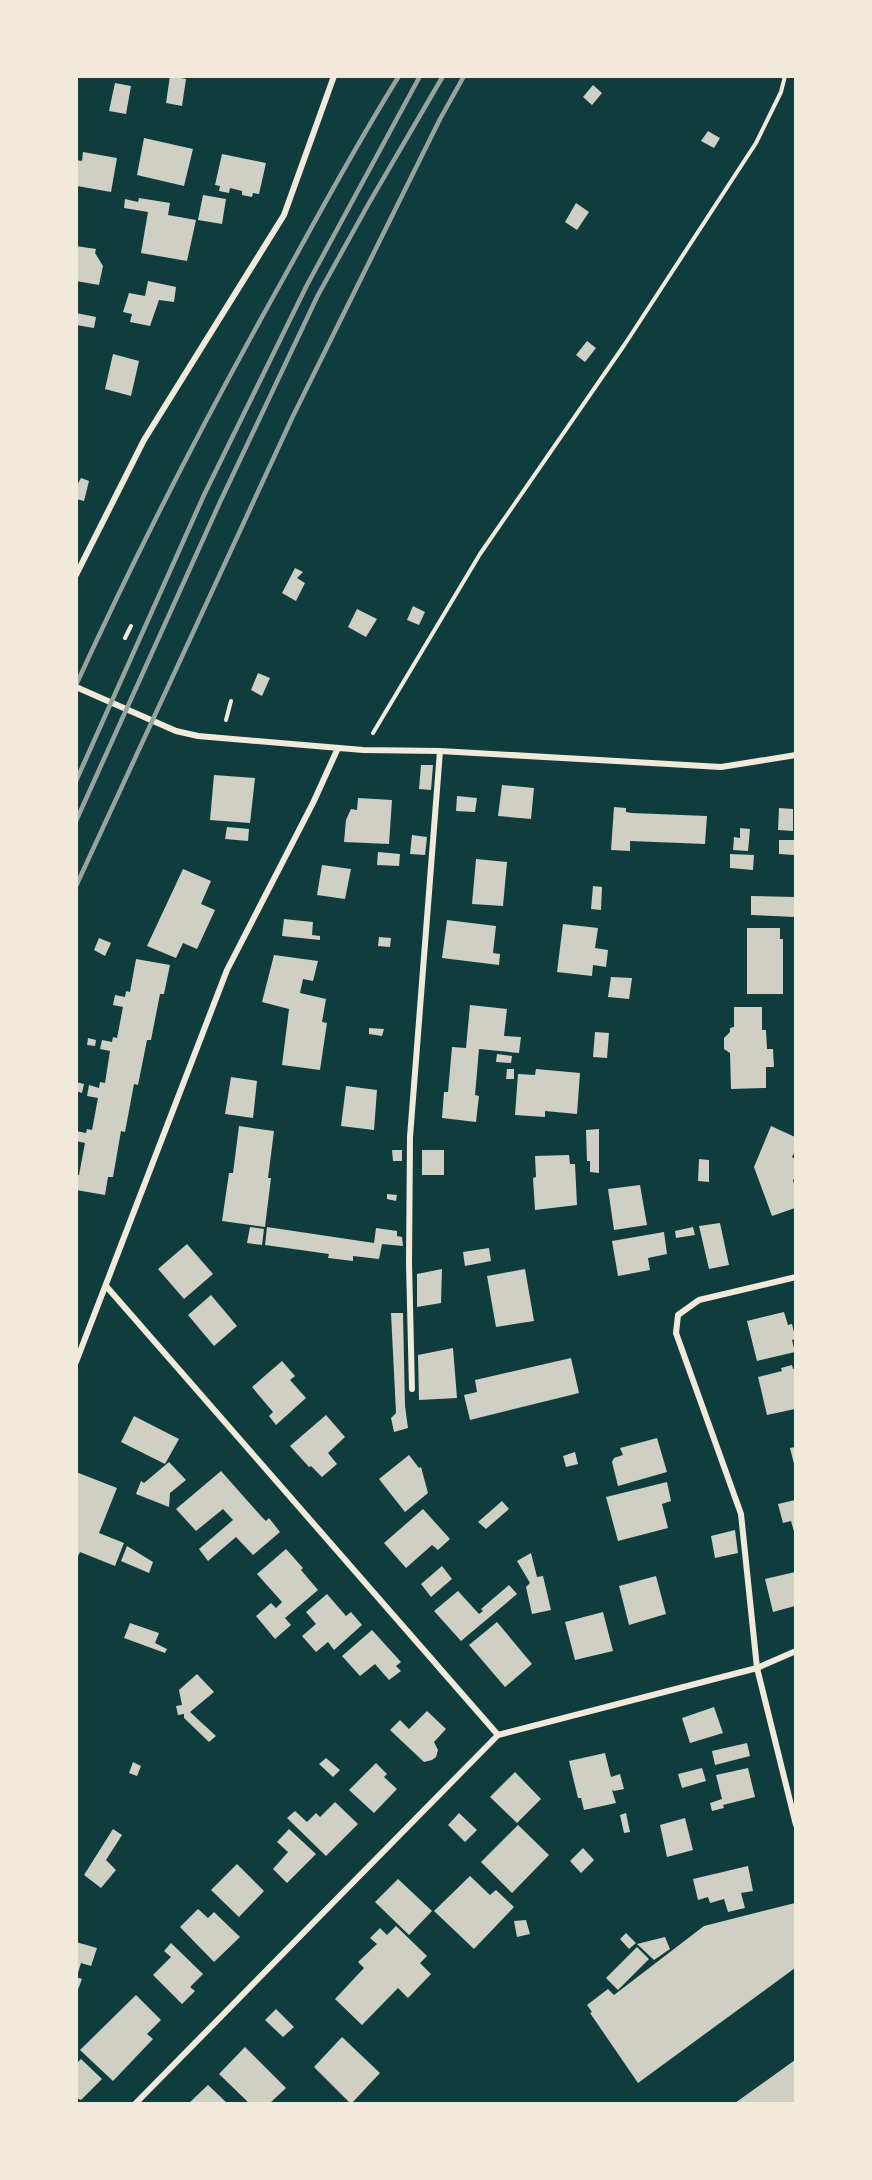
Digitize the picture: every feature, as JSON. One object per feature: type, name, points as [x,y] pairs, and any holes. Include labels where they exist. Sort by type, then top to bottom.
[{"type":"street","points":[[76,575],[144,440],[284,215],[334,76]]},
{"type":"street","points":[[76,687],[176,731],[198,736],[363,750],[440,751],[721,767],[795,755]]},
{"type":"street","points":[[76,1362],[227,970],[313,803],[338,747]]},
{"type":"street","points":[[412,1389],[409,1263],[410,1137],[440,751]]},
{"type":"street","points":[[795,1277],[699,1300],[678,1315],[676,1333],[741,1514],[757,1668],[795,1825]]},
{"type":"street","points":[[106,1286],[498,1735]]},
{"type":"street","points":[[135,2103],[498,1735],[757,1668],[795,1651]]},
{"type":"path","points":[[363,750],[480,554],[625,344],[756,143],[781,92],[785,76]]},
{"type":"path","points":[[125,638],[131,626]]},
{"type":"building","points":[[170,76],[186,79],[182,106],[166,103]]},
{"type":"building","points":[[115,83],[131,86],[126,114],[109,111]]},
{"type":"building","points":[[593,85],[602,93],[592,105],[583,97]]},
{"type":"building","points":[[708,131],[720,138],[714,148],[701,141]]},
{"type":"building","points":[[144,138],[193,149],[184,186],[137,175]]},
{"type":"building","points":[[83,152],[117,158],[111,192],[77,186],[76,160],[82,161]]},
{"type":"building","points":[[222,154],[266,163],[259,194],[253,193],[252,197],[242,195],[242,191],[230,188],[229,193],[219,191],[220,186],[215,185]]},
{"type":"building","points":[[203,195],[226,199],[222,224],[198,220]]},
{"type":"building","points":[[139,198],[170,203],[168,215],[196,220],[187,261],[141,253],[148,212],[124,208],[125,199],[138,202]]},
{"type":"building","points":[[576,203],[589,212],[577,230],[565,222]]},
{"type":"building","points":[[76,246],[96,249],[95,253],[103,266],[99,285],[76,281]]},
{"type":"building","points":[[148,281],[176,287],[174,302],[159,300],[150,326],[130,322],[132,314],[123,312],[129,293],[145,296]]},
{"type":"building","points":[[76,313],[96,317],[94,328],[76,325]]},
{"type":"building","points":[[587,341],[596,348],[585,362],[576,355]]},
{"type":"building","points":[[113,354],[139,361],[131,396],[105,389]]},
{"type":"building","points":[[81,478],[89,481],[84,501],[76,499],[76,487]]},
{"type":"building","points":[[295,568],[303,572],[297,578],[305,583],[296,601],[282,593]]},
{"type":"building","points":[[413,606],[425,612],[419,625],[407,620]]},
{"type":"building","points":[[357,609],[377,619],[366,637],[348,627]]},
{"type":"building","points":[[258,673],[270,678],[262,696],[251,690]]},
{"type":"building","points":[[421,765],[433,765],[431,790],[419,789]]},
{"type":"building","points":[[214,775],[255,778],[250,823],[210,820]]},
{"type":"building","points":[[502,785],[534,788],[531,819],[498,816]]},
{"type":"building","points":[[457,796],[477,798],[475,812],[456,811]]},
{"type":"building","points":[[358,798],[392,800],[389,844],[344,842],[346,820],[351,809],[357,810]]},
{"type":"building","points":[[614,807],[626,808],[626,812],[632,813],[707,816],[705,844],[630,841],[630,851],[611,850]]},
{"type":"building","points":[[779,808],[793,809],[793,831],[778,830]]},
{"type":"building","points":[[227,827],[249,829],[248,841],[225,839]]},
{"type":"building","points":[[740,828],[750,829],[748,851],[733,850],[734,837],[740,838]]},
{"type":"building","points":[[412,835],[427,837],[425,855],[410,854]]},
{"type":"building","points":[[779,840],[795,840],[794,855],[779,854]]},
{"type":"building","points":[[378,852],[400,854],[399,866],[377,865]]},
{"type":"building","points":[[730,854],[754,855],[753,870],[730,868]]},
{"type":"building","points":[[476,859],[507,862],[503,906],[472,904]]},
{"type":"building","points":[[322,865],[351,869],[345,899],[317,895]]},
{"type":"building","points":[[183,869],[211,881],[201,904],[215,910],[197,949],[183,943],[176,958],[147,946]]},
{"type":"building","points":[[593,886],[602,887],[601,910],[591,909]]},
{"type":"building","points":[[751,896],[795,897],[795,917],[751,915]]},
{"type":"building","points":[[284,919],[313,922],[312,935],[320,936],[320,940],[282,936]]},
{"type":"building","points":[[447,920],[496,926],[493,953],[500,954],[499,965],[442,958]]},
{"type":"building","points":[[563,924],[598,928],[595,948],[608,950],[606,967],[593,965],[592,976],[557,972]]},
{"type":"building","points":[[747,928],[780,928],[780,939],[783,939],[783,994],[747,994]]},
{"type":"building","points":[[379,937],[391,938],[390,947],[378,946]]},
{"type":"building","points":[[99,938],[111,943],[105,956],[94,950]]},
{"type":"building","points":[[274,955],[318,961],[313,981],[303,979],[300,993],[326,999],[322,1022],[327,1023],[320,1070],[282,1065],[289,1009],[262,1002]]},
{"type":"building","points":[[136,959],[170,965],[164,994],[160,994],[151,1040],[147,1040],[138,1085],[134,1084],[125,1132],[121,1131],[113,1177],[108,1177],[105,1195],[76,1190],[76,1175],[79,1175],[85,1143],[76,1141],[76,1131],[86,1133],[87,1129],[92,1130],[98,1098],[87,1096],[89,1085],[99,1088],[100,1082],[105,1083],[110,1051],[100,1049],[102,1040],[112,1042],[113,1037],[117,1038],[123,1007],[113,1005],[115,995],[125,997],[126,991],[130,992]]},
{"type":"building","points":[[611,977],[632,978],[629,999],[608,997]]},
{"type":"building","points":[[470,1005],[507,1009],[504,1036],[521,1037],[519,1053],[479,1049],[475,1095],[479,1096],[476,1122],[442,1118],[444,1092],[448,1092],[452,1047],[466,1048]]},
{"type":"building","points":[[734,1007],[762,1007],[762,1030],[766,1030],[767,1049],[773,1049],[774,1067],[766,1067],[766,1088],[731,1089],[730,1053],[724,1049],[724,1038],[730,1032],[730,1028],[734,1027]]},
{"type":"building","points":[[369,1028],[384,1029],[382,1036],[369,1034]]},
{"type":"building","points":[[595,1032],[609,1033],[607,1058],[593,1057]]},
{"type":"building","points":[[88,1038],[96,1040],[95,1046],[87,1045]]},
{"type":"building","points":[[497,1054],[512,1056],[511,1063],[496,1062]]},
{"type":"building","points":[[507,1069],[514,1069],[514,1079],[506,1079]]},
{"type":"building","points":[[536,1069],[580,1073],[577,1114],[545,1111],[545,1117],[515,1115],[518,1074],[535,1075]]},
{"type":"building","points":[[231,1077],[257,1081],[253,1118],[225,1114]]},
{"type":"building","points":[[76,1082],[84,1084],[82,1093],[76,1091]]},
{"type":"building","points":[[346,1086],[377,1090],[374,1130],[341,1126]]},
{"type":"building","points":[[239,1126],[274,1131],[265,1227],[222,1221],[229,1173],[233,1173]]},
{"type":"building","points":[[771,1126],[795,1137],[795,1151],[792,1157],[795,1159],[795,1178],[793,1180],[795,1208],[772,1216],[754,1167]]},
{"type":"building","points":[[599,1129],[599,1173],[590,1172],[590,1161],[587,1161],[586,1130]]},
{"type":"building","points":[[392,1150],[402,1150],[402,1161],[393,1161]]},
{"type":"building","points":[[422,1150],[444,1150],[444,1175],[422,1175]]},
{"type":"building","points":[[569,1155],[570,1164],[575,1164],[577,1205],[535,1210],[533,1178],[536,1177],[535,1156]]},
{"type":"building","points":[[699,1159],[709,1160],[709,1182],[698,1181]]},
{"type":"building","points":[[640,1185],[647,1225],[614,1230],[608,1189]]},
{"type":"building","points":[[387,1194],[397,1195],[396,1201],[387,1199]]},
{"type":"building","points":[[720,1223],[729,1265],[709,1269],[699,1226]]},
{"type":"building","points":[[250,1227],[264,1229],[262,1245],[247,1243]]},
{"type":"building","points":[[267,1227],[374,1243],[376,1228],[397,1231],[397,1236],[402,1237],[403,1246],[382,1244],[379,1259],[353,1256],[353,1261],[328,1258],[329,1254],[265,1245]]},
{"type":"building","points":[[693,1227],[695,1235],[676,1238],[675,1231]]},
{"type":"building","points":[[664,1232],[667,1254],[648,1258],[650,1270],[618,1276],[612,1241]]},
{"type":"building","points":[[187,1244],[213,1274],[184,1299],[158,1269]]},
{"type":"building","points":[[489,1248],[491,1261],[465,1266],[463,1252]]},
{"type":"building","points":[[442,1269],[441,1303],[417,1307],[417,1274]]},
{"type":"building","points":[[525,1269],[534,1321],[496,1327],[487,1276]]},
{"type":"building","points":[[211,1295],[237,1326],[214,1346],[188,1315]]},
{"type":"building","points":[[784,1312],[788,1325],[792,1324],[795,1352],[757,1361],[747,1321]]},
{"type":"building","points":[[391,1313],[403,1313],[405,1406],[408,1428],[394,1432],[391,1418],[396,1413]]},
{"type":"building","points":[[453,1348],[457,1398],[419,1400],[418,1355]]},
{"type":"building","points":[[571,1358],[579,1393],[470,1420],[464,1395],[477,1392],[475,1380]]},
{"type":"building","points":[[282,1361],[295,1376],[290,1380],[306,1398],[276,1425],[269,1416],[273,1412],[252,1387]]},
{"type":"building","points":[[792,1365],[793,1369],[795,1368],[795,1409],[767,1415],[758,1377],[782,1371],[781,1368]]},
{"type":"building","points":[[326,1415],[345,1437],[328,1453],[337,1464],[322,1477],[311,1466],[309,1467],[290,1446]]},
{"type":"building","points":[[134,1416],[179,1439],[165,1464],[121,1442]]},
{"type":"building","points":[[657,1438],[667,1472],[618,1486],[612,1462],[614,1458],[623,1455],[620,1448]]},
{"type":"building","points":[[795,1447],[795,1468],[790,1448]]},
{"type":"building","points":[[575,1452],[578,1464],[566,1467],[563,1456]]},
{"type":"building","points":[[409,1455],[419,1468],[421,1467],[428,1493],[405,1512],[379,1479]]},
{"type":"building","points":[[169,1462],[186,1480],[170,1493],[169,1507],[136,1494],[141,1481],[144,1483]]},
{"type":"building","points":[[221,1471],[260,1515],[266,1521],[269,1518],[280,1532],[253,1555],[236,1537],[208,1561],[199,1549],[233,1520],[223,1509],[196,1531],[176,1509]]},
{"type":"building","points":[[76,1472],[117,1488],[99,1533],[124,1543],[115,1566],[80,1552],[76,1560]]},
{"type":"building","points":[[667,1482],[671,1501],[662,1504],[668,1528],[618,1541],[606,1497]]},
{"type":"building","points":[[795,1500],[795,1535],[791,1521],[783,1523],[778,1504]]},
{"type":"building","points":[[502,1501],[509,1509],[486,1529],[478,1522]]},
{"type":"building","points":[[423,1509],[450,1539],[438,1550],[432,1545],[406,1568],[384,1543]]},
{"type":"building","points":[[735,1530],[738,1553],[715,1558],[711,1536]]},
{"type":"building","points":[[127,1546],[153,1562],[149,1573],[121,1561]]},
{"type":"building","points":[[286,1549],[318,1590],[285,1618],[291,1625],[275,1639],[256,1616],[271,1603],[276,1608],[282,1602],[257,1574]]},
{"type":"building","points":[[531,1553],[537,1577],[543,1576],[551,1610],[532,1614],[526,1587],[530,1583],[517,1561]]},
{"type":"building","points":[[442,1566],[452,1579],[431,1597],[421,1584]]},
{"type":"building","points":[[795,1572],[795,1606],[773,1612],[765,1579]]},
{"type":"building","points":[[656,1576],[666,1614],[629,1625],[619,1586]]},
{"type":"building","points":[[509,1585],[517,1594],[461,1641],[434,1611],[458,1591],[479,1614],[483,1611],[481,1609]]},
{"type":"building","points":[[327,1594],[346,1616],[351,1612],[362,1625],[334,1650],[328,1642],[316,1652],[302,1636],[316,1624],[306,1612]]},
{"type":"building","points":[[603,1612],[613,1651],[575,1660],[565,1622]]},
{"type":"building","points":[[497,1622],[532,1664],[505,1687],[469,1645]]},
{"type":"building","points":[[130,1623],[159,1633],[155,1643],[167,1649],[165,1653],[124,1638]]},
{"type":"building","points":[[372,1630],[401,1662],[396,1666],[401,1671],[389,1680],[375,1664],[360,1676],[342,1656]]},
{"type":"building","points":[[197,1674],[214,1692],[190,1712],[216,1736],[209,1742],[184,1718],[184,1714],[178,1715],[176,1706],[182,1705],[179,1690]]},
{"type":"building","points":[[714,1707],[723,1733],[690,1743],[682,1718]]},
{"type":"building","points":[[427,1711],[446,1729],[434,1742],[438,1750],[436,1757],[424,1762],[390,1730],[400,1720],[409,1729]]},
{"type":"building","points":[[747,1743],[750,1756],[715,1765],[712,1751]]},
{"type":"building","points":[[605,1753],[611,1777],[620,1774],[624,1789],[612,1790],[616,1803],[584,1810],[581,1798],[578,1798],[569,1761]]},
{"type":"building","points":[[326,1758],[340,1770],[333,1777],[319,1764]]},
{"type":"building","points":[[133,1762],[141,1766],[137,1776],[129,1773]]},
{"type":"building","points":[[376,1763],[387,1774],[384,1777],[397,1789],[374,1813],[349,1790]]},
{"type":"building","points":[[702,1768],[706,1781],[682,1788],[678,1774]]},
{"type":"building","points":[[748,1768],[755,1797],[723,1805],[724,1808],[712,1811],[710,1803],[722,1799],[716,1775]]},
{"type":"building","points":[[515,1772],[541,1799],[517,1823],[490,1797]]},
{"type":"building","points":[[335,1802],[358,1824],[326,1856],[287,1818],[295,1811],[307,1822],[316,1813],[320,1817]]},
{"type":"building","points":[[459,1813],[477,1830],[465,1842],[448,1825]]},
{"type":"building","points":[[626,1813],[630,1832],[624,1833],[620,1815]]},
{"type":"building","points":[[685,1818],[693,1850],[667,1857],[660,1825]]},
{"type":"building","points":[[518,1825],[549,1855],[512,1893],[481,1862]]},
{"type":"building","points":[[113,1829],[122,1835],[106,1860],[116,1870],[101,1888],[84,1875]]},
{"type":"building","points":[[289,1829],[316,1854],[287,1883],[273,1869],[288,1852],[277,1842]]},
{"type":"building","points":[[583,1848],[594,1860],[581,1873],[570,1861]]},
{"type":"building","points":[[237,1864],[264,1891],[239,1917],[211,1890]]},
{"type":"building","points":[[748,1866],[753,1891],[741,1893],[745,1908],[728,1912],[724,1899],[710,1903],[708,1897],[698,1900],[693,1879]]},
{"type":"building","points":[[470,1876],[490,1895],[496,1890],[514,1907],[474,1949],[434,1911]]},
{"type":"building","points":[[398,1879],[432,1911],[409,1935],[375,1902]]},
{"type":"building","points":[[795,1903],[795,1968],[638,2083],[590,2013],[592,2012],[587,2005],[608,1989],[614,1995],[704,1926]]},
{"type":"building","points":[[198,1909],[208,1918],[214,1912],[240,1937],[214,1962],[180,1927]]},
{"type":"building","points":[[526,1920],[530,1934],[517,1937],[514,1921]]},
{"type":"building","points":[[396,1926],[427,1956],[420,1963],[431,1974],[408,1998],[398,1988],[362,2025],[335,1999],[364,1968],[358,1962],[377,1944],[370,1938],[380,1928],[387,1935]]},
{"type":"building","points":[[626,1933],[636,1943],[629,1949],[620,1939]]},
{"type":"building","points":[[665,1937],[670,1949],[654,1960],[637,1944]]},
{"type":"building","points":[[76,1942],[97,1948],[91,1966],[81,1963],[77,1976]]},
{"type":"building","points":[[171,1943],[203,1974],[190,1987],[195,1991],[182,2004],[153,1975],[171,1957],[164,1951]]},
{"type":"building","points":[[637,1947],[649,1959],[618,1990],[606,1978]]},
{"type":"building","points":[[76,1977],[82,1979],[77,1992],[76,1991]]},
{"type":"building","points":[[136,1995],[161,2020],[147,2034],[153,2039],[113,2081],[80,2050]]},
{"type":"building","points":[[276,2009],[294,2027],[283,2037],[265,2020]]},
{"type":"building","points":[[342,2037],[380,2073],[351,2104],[314,2067]]},
{"type":"building","points":[[245,2047],[286,2088],[270,2103],[249,2103],[219,2074]]},
{"type":"building","points":[[81,2059],[102,2079],[81,2100],[76,2098],[76,2064]]},
{"type":"building","points":[[795,2060],[795,2103],[735,2103]]},
{"type":"building","points":[[208,2085],[227,2103],[189,2103]]},
{"type":"railway","points":[[76,685],[149,531],[227,380],[339,178],[399,76]]},
{"type":"railway","points":[[76,781],[204,495],[307,285],[420,76]]},
{"type":"railway","points":[[76,821],[220,502],[318,295],[443,76]]},
{"type":"railway","points":[[76,886],[293,416],[440,119],[464,76]]}]
